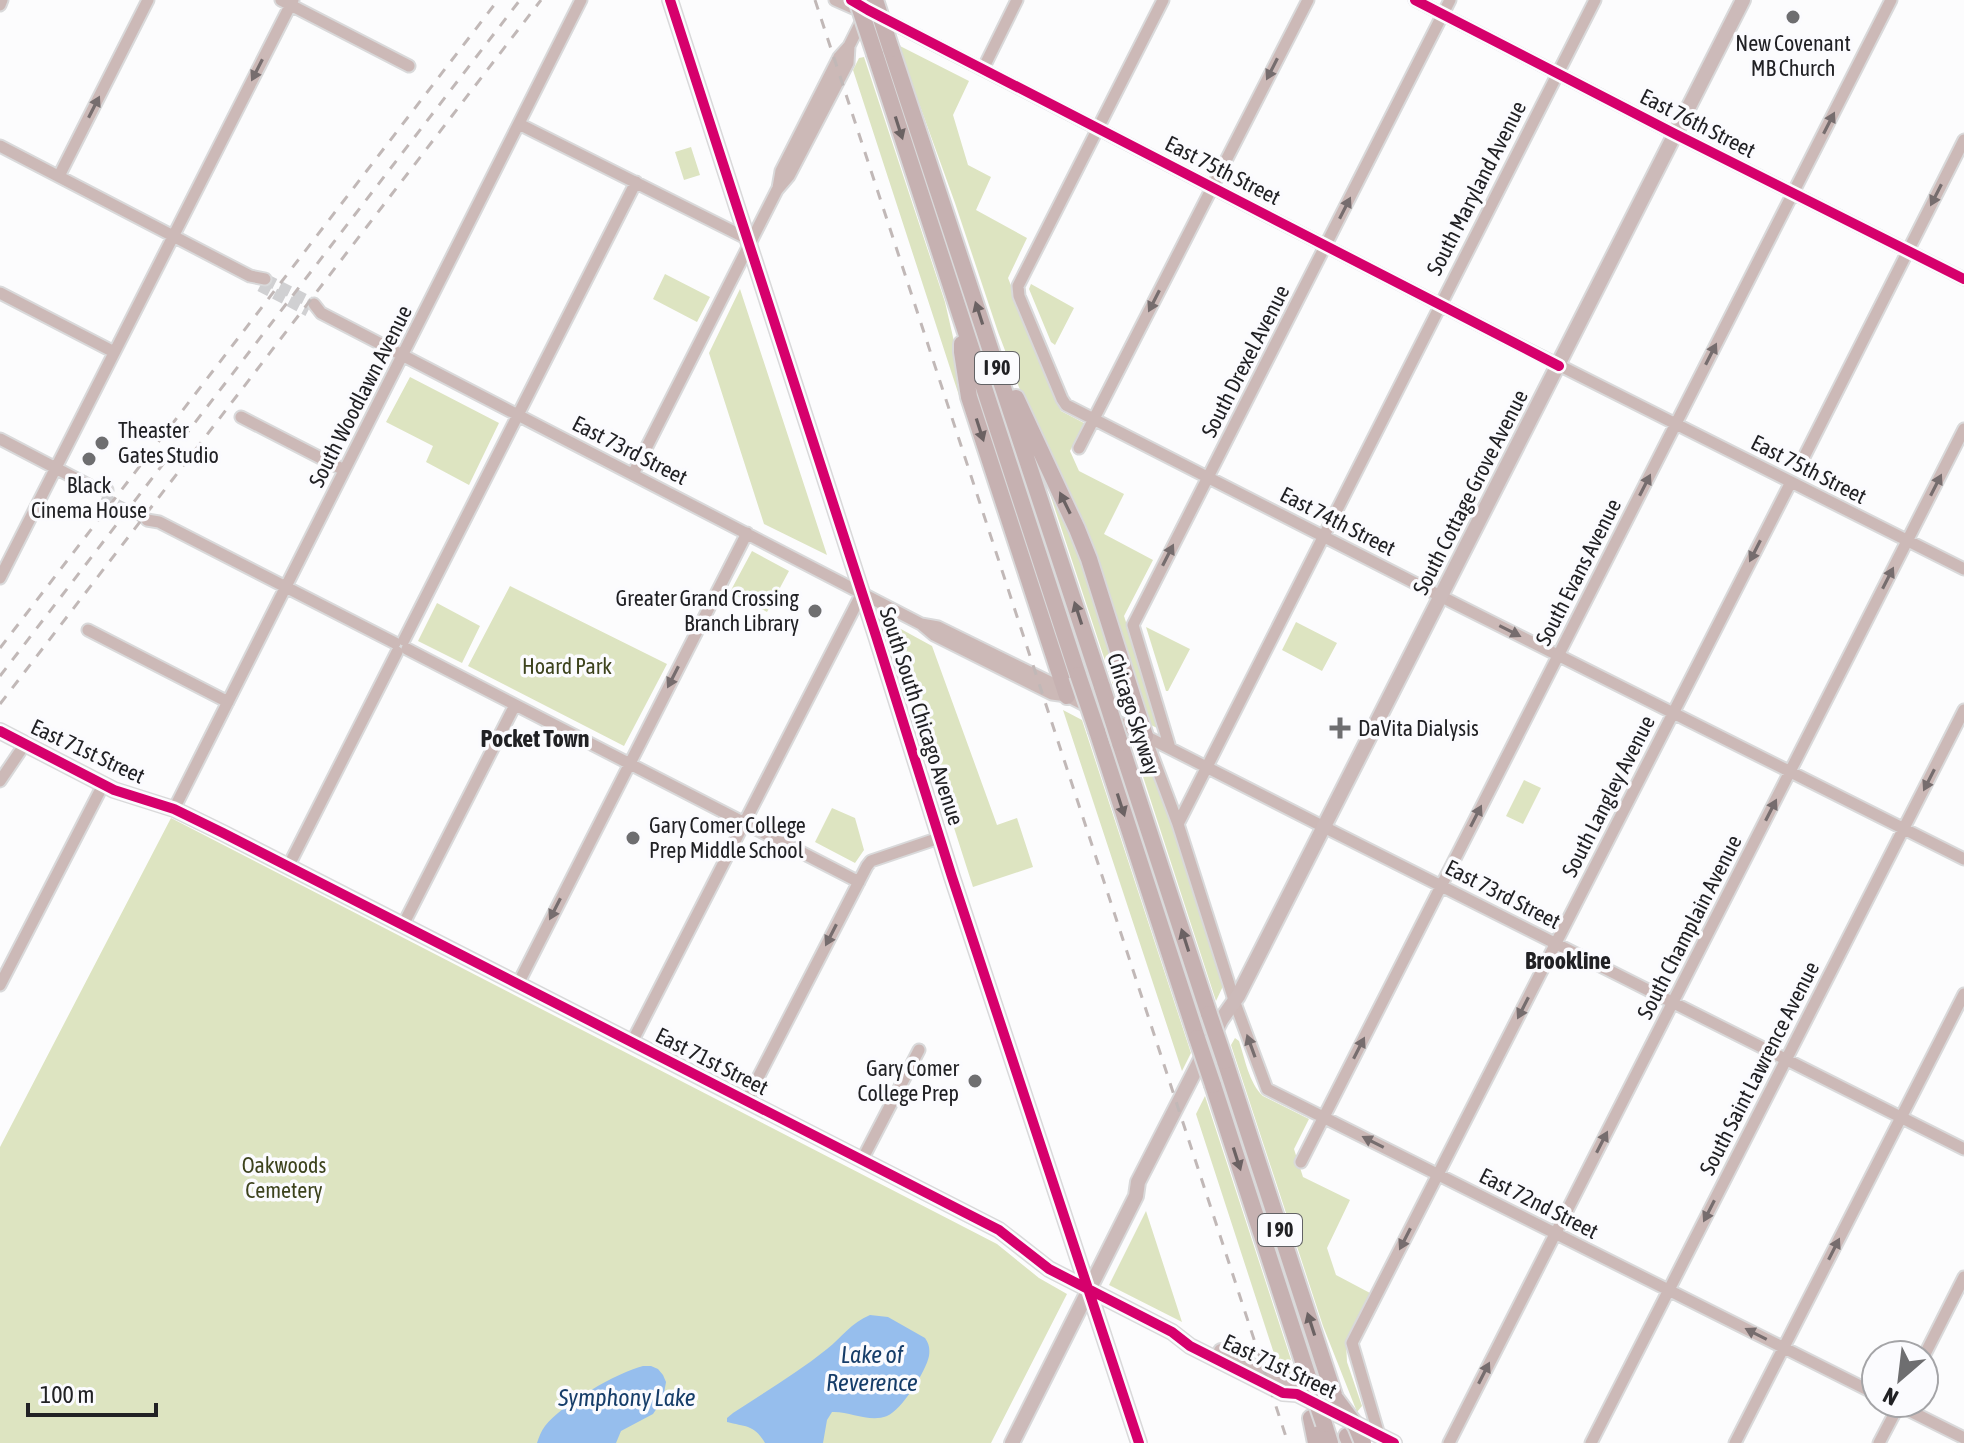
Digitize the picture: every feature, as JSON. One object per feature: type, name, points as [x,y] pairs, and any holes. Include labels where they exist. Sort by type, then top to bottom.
[{"type":"highway","name":"Chicago Skyway","points":[[865,2],[998,369],[1335,1398],[1353,1441]]},
{"type":"highway","name":"Chicago Skyway","points":[[883,52],[963,326],[1213,1085],[1304,1390],[1318,1421]]},
{"type":"highway","points":[[963,326],[962,352],[969,397],[1067,696]]},
{"type":"highway","points":[[998,369],[1018,400],[1077,529],[1145,736]]},
{"type":"highway","points":[[1316,1443],[1318,1421]]},
{"type":"highway","points":[[1318,1421],[1330,1443]]},
{"type":"main road","name":"South South Chicago Avenue","points":[[670,0],[939,838],[1139,1443]]},
{"type":"main road","name":"South Cottage Grove Avenue","points":[[1012,1443],[1136,1196],[1147,1186],[1230,1025],[1235,1003],[1743,0]]},
{"type":"main road","name":"East 71st Street","points":[[0,731],[103,785],[174,809],[403,925],[999,1230],[1049,1269],[1172,1332],[1190,1346],[1283,1393],[1304,1390],[1394,1443]]},
{"type":"street","points":[[59,176],[148,0]]},
{"type":"street","name":"South Woodlawn Avenue","points":[[174,809],[581,0]]},
{"type":"street","name":"East 75th Street","points":[[835,0],[853,8],[865,2],[983,69],[1440,305],[1964,569]]},
{"type":"street","points":[[983,69],[1017,0]]},
{"type":"street","points":[[1098,128],[1163,0]]},
{"type":"street","points":[[1079,448],[1308,0]]},
{"type":"street","name":"East 76th Street","points":[[1415,0],[1964,279]]},
{"type":"street","name":"South Drexel Avenue","points":[[1170,748],[1133,625],[1450,0]]},
{"type":"street","name":"South Maryland Avenue","points":[[1178,824],[1595,0]]},
{"type":"street","name":"South Evans Avenue","points":[[1301,1162],[1891,0]]},
{"type":"street","points":[[0,578],[288,2],[409,66]]},
{"type":"street","points":[[633,474],[748,241],[777,190],[781,171],[839,57],[849,46],[865,2]]},
{"type":"street","points":[[519,124],[748,241]]},
{"type":"street","name":"East 74th Street","points":[[1098,128],[1018,286],[1019,296],[1066,405],[1964,859]]},
{"type":"street","points":[[1803,459],[1964,140]]},
{"type":"street","points":[[0,146],[263,283]]},
{"type":"street","points":[[288,867],[636,182]]},
{"type":"street","points":[[0,293],[114,352]]},
{"type":"street","name":"East 73rd Street","points":[[314,309],[921,624],[934,635],[1052,694],[1067,696],[1964,1149]]},
{"type":"street","points":[[241,417],[344,470]]},
{"type":"street","name":"South Champlain Avenue","points":[[1449,1443],[1964,429]]},
{"type":"street","points":[[0,439],[104,494]]},
{"type":"street","name":"South Langley Avenue","points":[[1379,1435],[1352,1343],[1791,482]]},
{"type":"street","points":[[153,519],[859,882]]},
{"type":"street","points":[[518,984],[747,533]]},
{"type":"street","points":[[632,1042],[862,593]]},
{"type":"street","points":[[88,630],[228,702]]},
{"type":"street","points":[[403,925],[515,705]]},
{"type":"street","name":"South Saint Lawrence Avenue","points":[[1591,1443],[1964,710]]},
{"type":"street","name":"East 72nd Street","points":[[1145,736],[1178,824],[1235,1003],[1267,1089],[1860,1386]]},
{"type":"street","points":[[0,781],[25,744]]},
{"type":"street","points":[[0,985],[103,785]]},
{"type":"street","points":[[746,1101],[867,866],[871,861],[939,838]]},
{"type":"street","points":[[1735,1443],[1964,994]]},
{"type":"street","points":[[862,1160],[919,1050]]},
{"type":"street","points":[[1933,1339],[1964,1277]]},
{"type":"street","points":[[1879,1443],[1891,1419]]},
{"type":"street","points":[[1927,1419],[1964,1438]]},
{"type":"green space","points":[[898,45],[969,81],[953,115],[968,165],[991,177],[976,210],[1027,238],[1008,278],[1061,411],[1084,423],[1070,451],[1079,471],[1124,494],[1104,534],[1153,560],[1124,616],[1159,723],[1157,728],[1147,723],[998,332]]},
{"type":"green space","points":[[864,57],[945,302],[958,359],[1052,670],[1007,543],[853,70],[859,58]]},
{"type":"green space","points":[[691,147],[700,175],[684,180],[675,152]]},
{"type":"green space","points":[[665,274],[710,297],[697,322],[653,299]]},
{"type":"green space","points":[[1031,284],[1074,308],[1055,345],[1029,289]]},
{"type":"green space","points":[[740,289],[827,555],[764,524],[709,353]]},
{"type":"green space","points":[[410,377],[499,423],[469,485],[426,462],[433,446],[386,422]]},
{"type":"green space","points":[[1054,489],[1069,520],[1132,711],[1130,714],[1122,710],[1114,688],[1049,491]]},
{"type":"green space","points":[[752,551],[789,571],[767,612],[730,592]]},
{"type":"green space","name":"Hoard Park","points":[[510,586],[667,664],[624,746],[468,666]]},
{"type":"green space","points":[[437,603],[480,626],[462,663],[418,641]]},
{"type":"green space","points":[[888,622],[932,646],[997,825],[1017,818],[1033,867],[973,887]]},
{"type":"green space","points":[[1296,622],[1337,643],[1322,671],[1282,650]]},
{"type":"green space","points":[[1146,627],[1190,649],[1168,691],[1166,691]]},
{"type":"green space","points":[[1063,710],[1082,720],[1191,1053],[1182,1071]]},
{"type":"green space","points":[[1133,746],[1149,756],[1224,984],[1216,1001]]},
{"type":"green space","points":[[1524,780],[1541,788],[1523,824],[1506,816]]},
{"type":"green space","points":[[832,808],[855,818],[864,850],[855,863],[815,842]]},
{"type":"green space","name":"Oakwoods Cemetery","points":[[171,818],[997,1244],[1039,1278],[1067,1294],[991,1443],[0,1443],[0,1147]]},
{"type":"green space","points":[[1235,1038],[1239,1041],[1258,1091],[1309,1119],[1294,1149],[1303,1177],[1350,1200],[1327,1248],[1336,1275],[1370,1293],[1346,1342],[1347,1362],[1362,1406],[1357,1412],[1323,1326],[1231,1045]]},
{"type":"green space","points":[[1205,1096],[1298,1381],[1280,1372],[1196,1114]]},
{"type":"green space","points":[[1146,1211],[1182,1322],[1109,1285]]},
{"type":"water","name":"Lake of Reverence","points":[[870,1315],[888,1317],[925,1338],[929,1346],[927,1363],[918,1380],[893,1412],[873,1418],[832,1412],[827,1420],[823,1443],[765,1443],[753,1429],[727,1422],[733,1413],[804,1366]]},
{"type":"water","name":"Symphony Lake","points":[[643,1366],[658,1369],[663,1375],[666,1382],[663,1399],[653,1414],[621,1431],[616,1443],[537,1443],[545,1426],[576,1399],[605,1382]]},
{"type":"tunnel","points":[[265,279],[314,304]]},
{"type":"tunnel","points":[[260,286],[308,311]]},
{"type":"tunnel","points":[[102,497],[147,520]]},
{"type":"railway","points":[[0,648],[498,0]]},
{"type":"railway","points":[[0,676],[520,0]]},
{"type":"railway","points":[[0,704],[541,0]]},
{"type":"railway","points":[[815,0],[1288,1443]]},
{"type":"cycle path","points":[[670,0],[952,877],[1139,1443]]},
{"type":"cycle path","points":[[851,0],[1559,366]]},
{"type":"cycle path","points":[[1415,0],[1964,279]]},
{"type":"cycle path","points":[[0,731],[114,790],[174,809],[223,833],[999,1230],[1049,1269],[1172,1332],[1190,1346],[1283,1393],[1297,1394],[1394,1443]]},
{"type":"place","name":"New Covenant MB Church","points":[[1793,17]]},
{"type":"place","name":"Theaster Gates Studio","points":[[102,443]]},
{"type":"place","name":"Black Cinema House","points":[[89,459]]},
{"type":"place","name":"Greater Grand Crossing Branch Library","points":[[815,611]]},
{"type":"place","name":"DaVita Dialysis","points":[[1340,728]]},
{"type":"place","name":"Gary Comer College Prep Middle School","points":[[633,838]]},
{"type":"place","name":"Gary Comer College Prep","points":[[975,1081]]},
{"type":"district","name":"Pocket Town","points":[[535,739]]},
{"type":"district","name":"Brookline","points":[[1568,961]]}]
